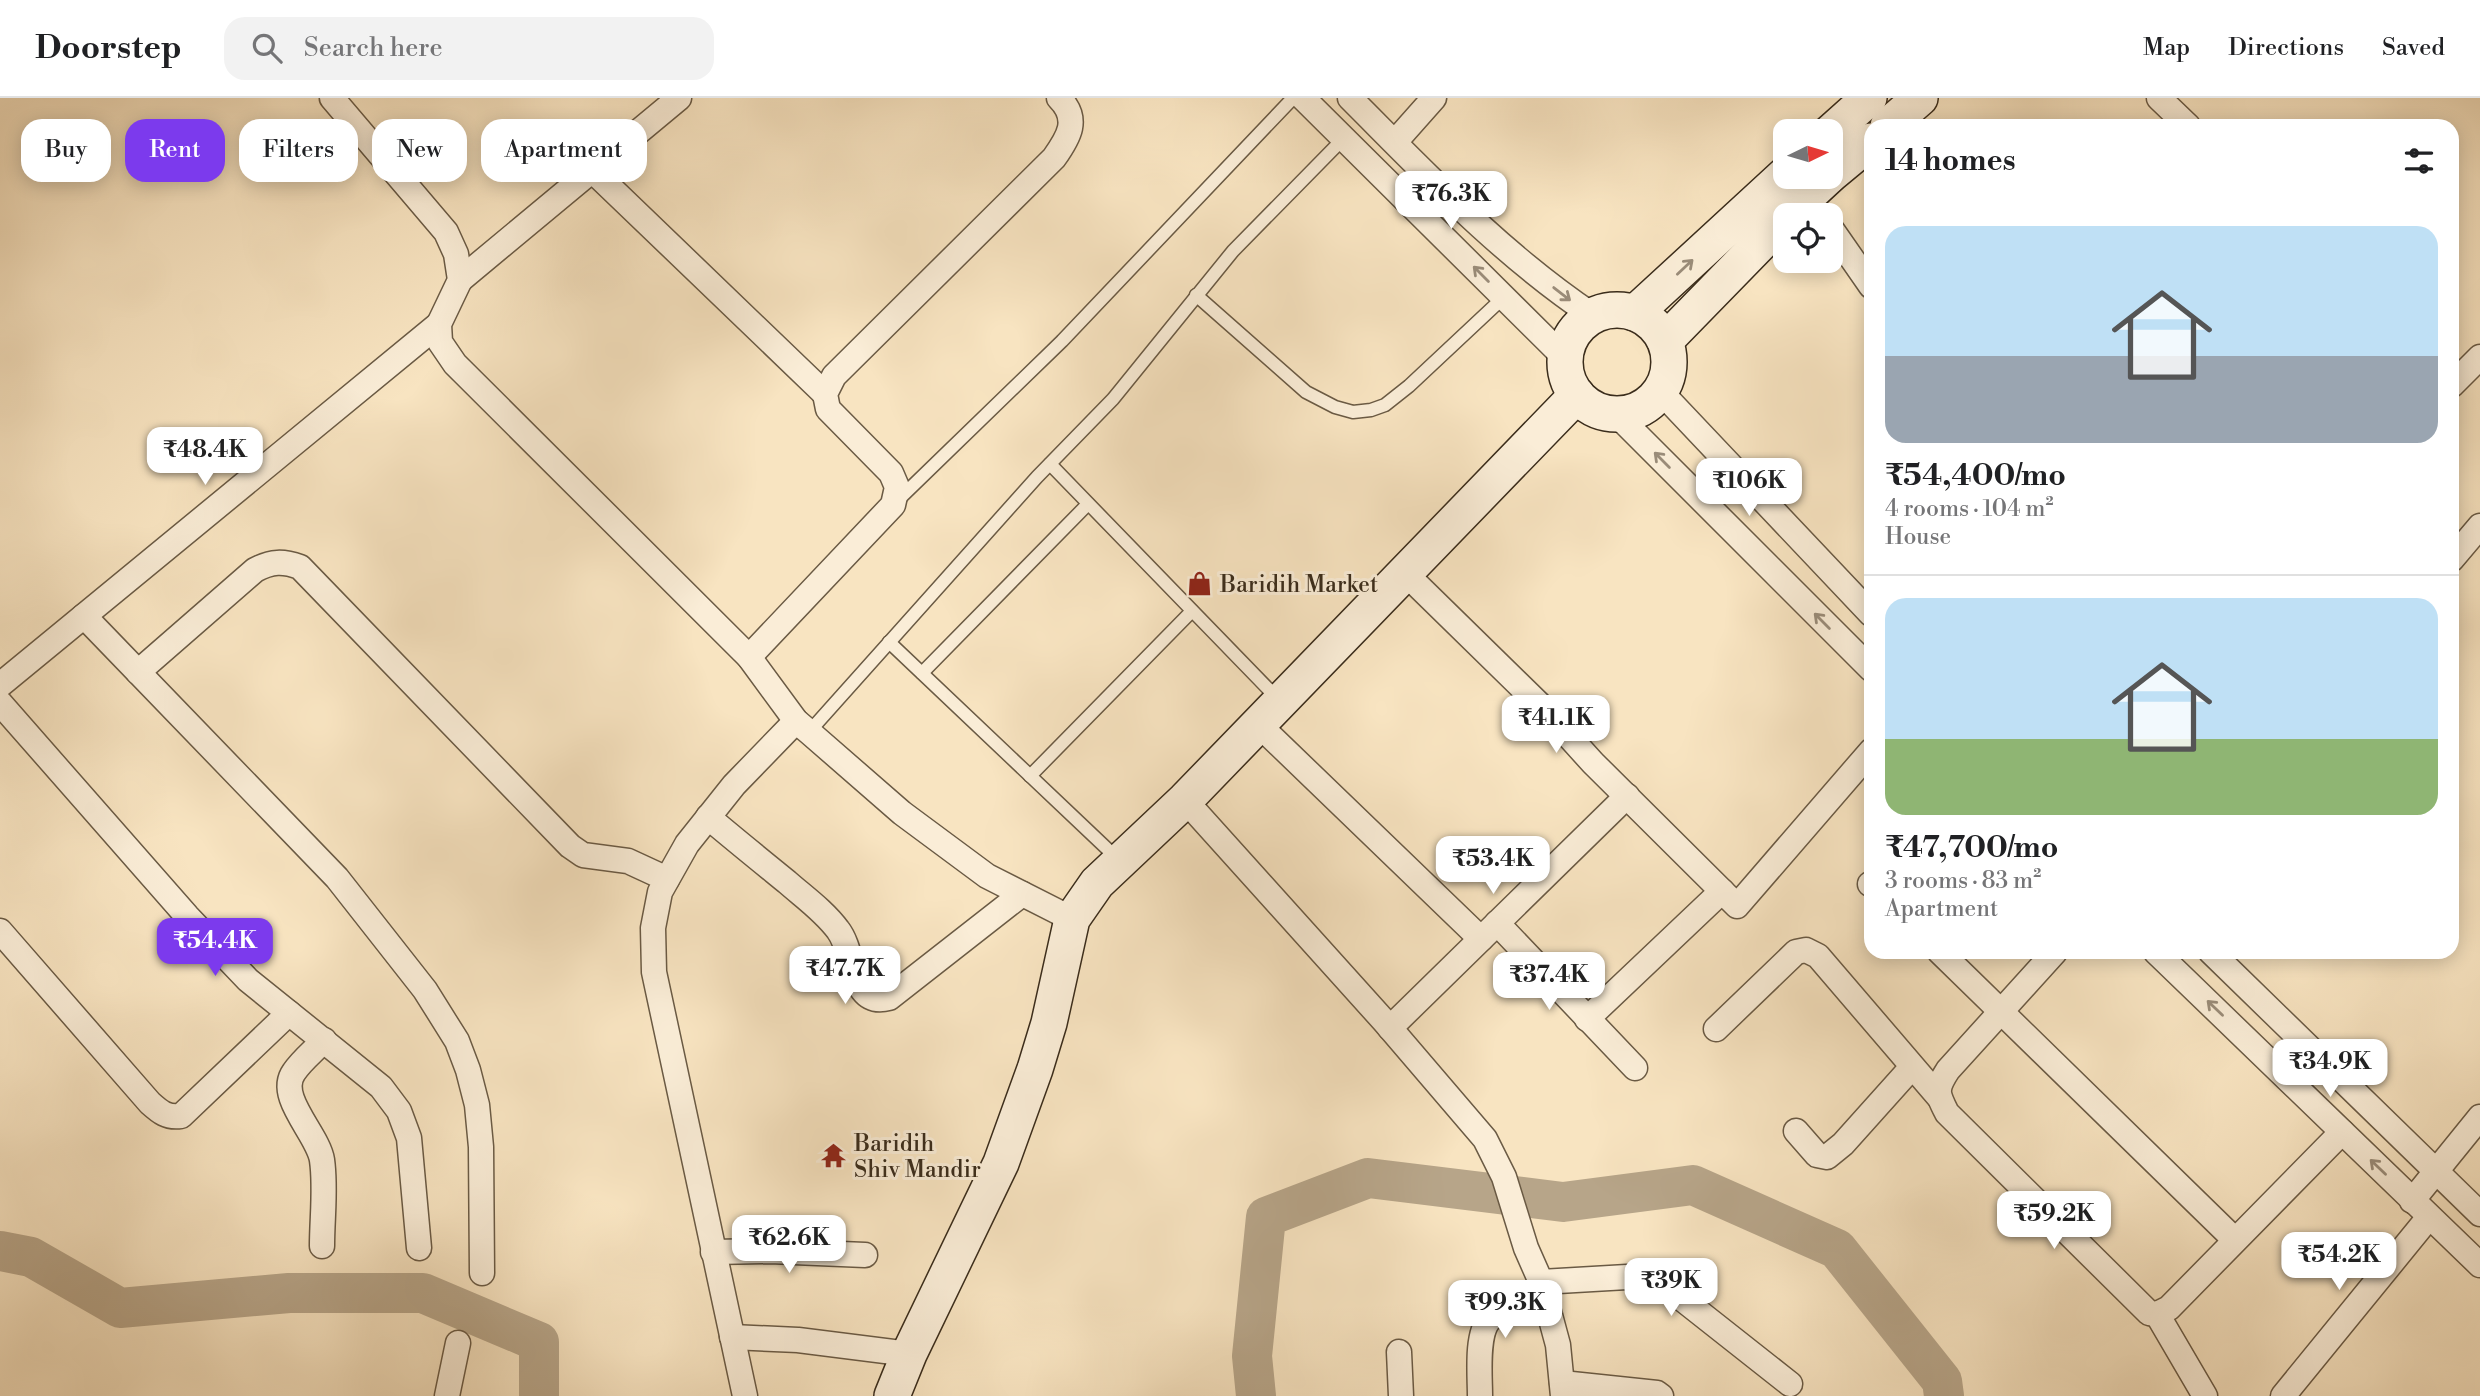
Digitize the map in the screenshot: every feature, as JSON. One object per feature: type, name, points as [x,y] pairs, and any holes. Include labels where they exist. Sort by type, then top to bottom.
[{"type":"street","points":[[332,98],[446,232],[456,254],[460,280]]},
{"type":"street","points":[[647,124],[679,98]]},
{"type":"street","points":[[825,394],[834,376],[1054,158],[1066,141],[1071,123],[1069,108],[1059,98]]},
{"type":"street","points":[[1303,98],[1564,357]]},
{"type":"street","points":[[1350,98],[1478,226],[1592,315]]},
{"type":"street","points":[[1395,142],[1434,98]]},
{"type":"street","points":[[1843,121],[1869,98]]},
{"type":"street","points":[[1896,119],[1920,98]]},
{"type":"street","points":[[2159,98],[2181,119]]},
{"type":"street","points":[[1665,341],[1807,196],[1864,147]]},
{"type":"street","points":[[0,685],[439,324],[460,280],[578,182]]},
{"type":"street","points":[[604,182],[825,394],[828,409],[891,474],[897,488],[893,505],[749,657]]},
{"type":"street","points":[[1635,313],[1807,196]]},
{"type":"street","points":[[1843,246],[1864,276]]},
{"type":"street","points":[[1608,310],[1626,310],[1642,315],[1656,326],[1665,341],[1669,358],[1667,375],[1660,391],[1648,404],[1633,412],[1599,412],[1577,395],[1566,374],[1564,357],[1569,340],[1578,326],[1592,315],[1608,310]]},
{"type":"street","points":[[439,324],[440,342],[454,365],[749,657],[802,727],[902,813],[986,876],[1072,919]]},
{"type":"street","points":[[2459,378],[2480,357]]},
{"type":"street","points":[[1660,391],[1864,607]]},
{"type":"street","points":[[892,1396],[909,1354],[1001,1163],[1049,1023],[1072,919],[1097,883],[1185,800],[1577,395]]},
{"type":"street","points":[[1616,414],[1864,662]]},
{"type":"street","points":[[2459,551],[2480,526]]},
{"type":"street","points":[[138,672],[255,570],[268,563],[284,561],[300,567],[570,846],[583,855],[628,861],[667,879]]},
{"type":"street","points":[[1405,573],[1546,710],[1737,906],[1864,759]]},
{"type":"street","points":[[84,616],[337,878],[425,990],[457,1041],[477,1105],[481,1147],[482,1273]]},
{"type":"street","points":[[0,703],[187,916],[248,980],[381,1087],[399,1111],[409,1138],[419,1248]]},
{"type":"street","points":[[1269,713],[1489,931],[1587,1019],[1635,1068]]},
{"type":"street","points":[[745,1396],[654,972],[653,928],[660,892],[687,844],[734,785],[802,727]]},
{"type":"street","points":[[1390,1028],[1627,796]]},
{"type":"street","points":[[1185,800],[1390,1028],[1485,1139],[1504,1177],[1526,1248],[1542,1288],[1558,1345],[1562,1389],[1621,1388],[1657,1393],[1661,1396]]},
{"type":"street","points":[[708,817],[817,908],[838,930],[847,944],[861,990],[869,999],[877,1001],[889,999],[1022,894]]},
{"type":"street","points":[[1587,1019],[1722,891]]},
{"type":"street","points":[[0,932],[150,1103],[163,1114],[172,1117],[180,1116],[289,1013]]},
{"type":"street","points":[[1716,1029],[1796,952],[1806,950],[1818,956],[1938,1096],[1956,1123],[2149,1313],[2157,1314],[2169,1308],[2342,1132]]},
{"type":"street","points":[[1947,959],[2235,1240]]},
{"type":"street","points":[[1938,1096],[1938,1085],[1948,1070],[2048,959]]},
{"type":"street","points":[[2163,959],[2480,1265]]},
{"type":"street","points":[[2218,959],[2480,1214]]},
{"type":"street","points":[[321,1246],[322,1158],[317,1144],[295,1107],[290,1080],[294,1072],[324,1041]]},
{"type":"street","points":[[1796,1131],[1817,1155],[1827,1157],[1843,1144],[1912,1067]]},
{"type":"street","points":[[2295,1392],[2421,1209],[2436,1171],[2480,1117]]},
{"type":"street","points":[[713,1252],[770,1251],[865,1255]]},
{"type":"street","points":[[1480,1396],[1480,1348],[1483,1332],[1495,1316],[1542,1288],[1627,1277],[1662,1283],[1790,1384]]},
{"type":"street","points":[[2157,1314],[2205,1396]]},
{"type":"street","points":[[732,1337],[798,1340],[909,1354]]},
{"type":"street","points":[[447,1396],[458,1343]]},
{"type":"street","points":[[1399,1352],[1401,1396]]},
{"type":"lane","points":[[893,505],[1062,341],[1293,98]]},
{"type":"lane","points":[[802,727],[889,642],[1113,398],[1233,251],[1344,138]]},
{"type":"lane","points":[[1196,295],[1306,392],[1335,407],[1353,412],[1385,405],[1504,297]]},
{"type":"lane","points":[[1050,464],[1192,611],[1269,713]]},
{"type":"lane","points":[[922,673],[1088,504]]},
{"type":"lane","points":[[1030,776],[1192,611]]},
{"type":"lane","points":[[889,642],[1120,861]]},
{"type":"waterway","points":[[1256,1396],[1252,1356],[1266,1217],[1368,1178],[1563,1202],[1693,1185],[1837,1249],[1942,1381],[1944,1396]]},
{"type":"waterway","points":[[0,1251],[31,1257],[120,1308],[289,1293],[423,1293],[539,1342],[539,1396]]},
{"type":"place","name":"Baridih Market","points":[[1200,584]]},
{"type":"place","name":"Baridih Shiv Mandir","points":[[834,1156]]}]
